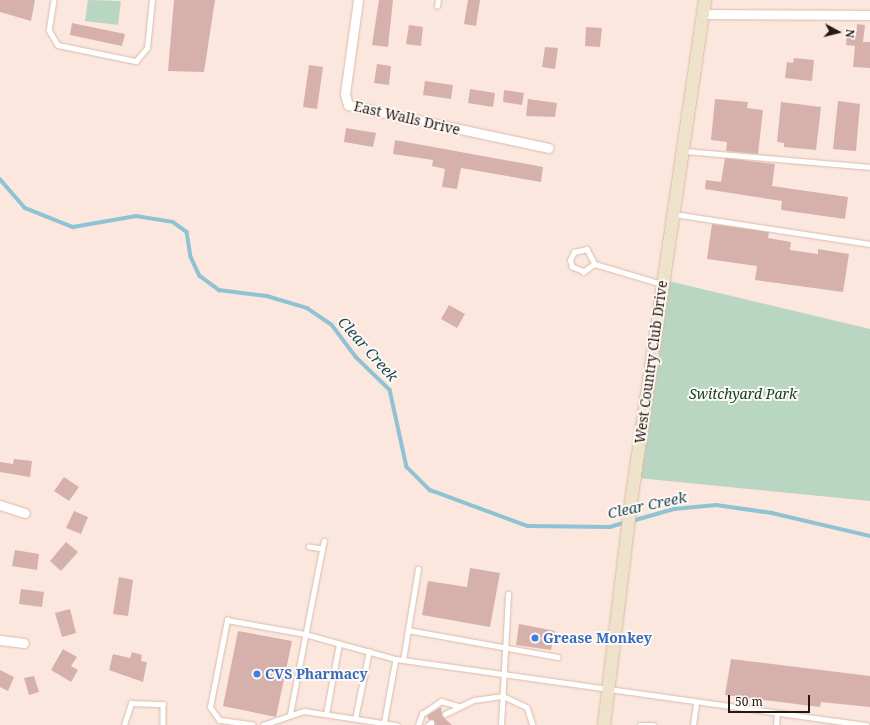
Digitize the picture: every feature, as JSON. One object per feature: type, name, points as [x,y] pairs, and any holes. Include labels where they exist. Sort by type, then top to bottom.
[{"type":"main road","name":"West Country Club Drive","points":[[604,725],[631,502],[672,214],[705,0]]},
{"type":"street","name":"East Walls Drive","points":[[358,0],[345,94],[348,105],[548,148]]},
{"type":"street","points":[[703,14],[870,15]]},
{"type":"street","points":[[0,505],[26,513]]},
{"type":"street","points":[[0,640],[24,643]]},
{"type":"lane","points":[[54,0],[49,30],[58,45],[136,61],[147,48],[152,0]]},
{"type":"lane","points":[[437,6],[438,0]]},
{"type":"lane","points":[[683,150],[870,167]]},
{"type":"lane","points":[[672,214],[870,244]]},
{"type":"lane","points":[[595,264],[584,272],[572,267],[570,260],[574,252],[587,249],[595,264],[662,284]]},
{"type":"lane","points":[[290,714],[324,541]]},
{"type":"lane","points":[[309,547],[322,549]]},
{"type":"lane","points":[[403,660],[418,569]]},
{"type":"lane","points":[[501,725],[505,675],[508,594]]},
{"type":"lane","points":[[253,725],[219,720],[210,707],[228,620],[305,634],[396,659],[696,703],[866,725]]},
{"type":"lane","points":[[408,630],[558,657]]},
{"type":"lane","points":[[326,714],[339,644]]},
{"type":"lane","points":[[355,719],[369,651]]},
{"type":"lane","points":[[384,725],[396,659]]},
{"type":"lane","points":[[445,714],[459,706],[503,696],[527,707],[533,725]]},
{"type":"lane","points":[[418,725],[422,714],[441,701],[459,706]]},
{"type":"lane","points":[[124,725],[131,703],[164,704],[163,725]]},
{"type":"lane","points":[[693,725],[696,703]]},
{"type":"lane","points":[[263,725],[290,714],[304,711],[384,725],[397,725]]},
{"type":"lane","points":[[776,714],[776,725]]},
{"type":"lane","points":[[640,725],[654,725]]},
{"type":"green space","points":[[88,0],[121,1],[118,25],[85,21]]},
{"type":"green space","name":"Switchyard Park","points":[[660,279],[870,329],[870,501],[638,478]]},
{"type":"building","points":[[0,0],[35,0],[31,21],[0,12]]},
{"type":"building","points":[[174,0],[215,0],[204,72],[168,71]]},
{"type":"building","points":[[379,0],[393,0],[388,47],[372,45]]},
{"type":"building","points":[[468,0],[480,0],[476,26],[464,24]]},
{"type":"building","points":[[72,23],[125,34],[122,46],[70,35]]},
{"type":"building","points":[[857,24],[865,25],[863,42],[870,42],[870,68],[853,67],[855,46],[846,45],[847,35],[856,36]]},
{"type":"building","points":[[409,25],[423,27],[421,46],[406,44]]},
{"type":"building","points":[[586,27],[602,28],[600,47],[585,46]]},
{"type":"building","points":[[545,47],[558,48],[555,69],[542,67]]},
{"type":"building","points":[[794,58],[814,60],[812,81],[785,78],[787,62],[793,63]]},
{"type":"building","points":[[377,64],[391,66],[389,85],[374,83]]},
{"type":"building","points":[[309,65],[323,67],[317,109],[303,107]]},
{"type":"building","points":[[425,81],[453,85],[451,99],[423,95]]},
{"type":"building","points":[[470,89],[495,93],[493,107],[468,103]]},
{"type":"building","points":[[504,90],[524,93],[522,105],[503,102]]},
{"type":"building","points":[[528,99],[557,103],[555,117],[526,116]]},
{"type":"building","points":[[715,99],[748,102],[747,108],[763,110],[758,154],[726,151],[727,142],[711,140]]},
{"type":"building","points":[[838,101],[860,104],[856,151],[833,149]]},
{"type":"building","points":[[781,102],[821,107],[816,150],[784,147],[784,143],[777,142]]},
{"type":"building","points":[[346,128],[376,133],[373,147],[344,142]]},
{"type":"building","points":[[395,140],[543,167],[541,182],[461,168],[457,189],[442,187],[445,169],[432,166],[433,160],[393,154]]},
{"type":"building","points":[[725,158],[775,164],[772,186],[848,197],[845,219],[781,210],[782,201],[705,189],[706,180],[721,182]]},
{"type":"building","points":[[712,224],[769,232],[768,238],[791,242],[790,250],[818,254],[818,249],[849,254],[843,292],[755,280],[757,266],[707,259]]},
{"type":"building","points":[[449,305],[465,314],[457,328],[441,319]]},
{"type":"building","points":[[14,459],[32,461],[30,477],[0,472],[0,462],[13,464]]},
{"type":"building","points":[[64,477],[79,487],[69,501],[54,491]]},
{"type":"building","points":[[74,511],[88,517],[81,534],[66,528]]},
{"type":"building","points":[[66,542],[78,552],[61,571],[50,561]]},
{"type":"building","points":[[15,550],[39,554],[37,570],[12,566]]},
{"type":"building","points":[[470,568],[500,573],[490,627],[422,615],[428,581],[467,587]]},
{"type":"building","points":[[119,577],[133,580],[128,616],[113,614]]},
{"type":"building","points":[[21,589],[44,592],[42,607],[19,604]]},
{"type":"building","points":[[70,609],[76,633],[62,637],[55,613]]},
{"type":"building","name":"Grease Monkey","points":[[519,624],[555,631],[551,650],[516,645]]},
{"type":"building","name":"CVS Pharmacy","points":[[238,631],[292,641],[276,717],[223,706]]},
{"type":"building","points":[[63,649],[77,657],[71,666],[78,670],[71,682],[51,670]]},
{"type":"building","points":[[132,652],[142,655],[141,661],[147,662],[143,682],[109,670],[113,654],[130,658]]},
{"type":"building","points":[[731,659],[870,676],[870,707],[821,702],[820,707],[725,695]]},
{"type":"building","points":[[0,670],[14,677],[8,691],[0,687]]},
{"type":"building","points":[[34,676],[39,692],[29,695],[24,678]]},
{"type":"building","points":[[441,707],[442,716],[452,725],[434,725],[434,721],[429,720],[427,716]]},
{"type":"waterway","name":"Clear Creek","points":[[0,179],[25,208],[73,227],[136,216],[173,222],[187,232],[191,257],[200,276],[219,290],[267,296],[307,308],[332,325],[356,357],[390,390],[407,467],[430,490],[528,526],[610,527],[626,522]]},
{"type":"waterway","name":"Clear Creek","points":[[632,521],[674,509],[716,505],[772,513],[870,536]]},
{"type":"place","name":"Grease Monkey","points":[[535,638]]},
{"type":"place","name":"CVS Pharmacy","points":[[257,674]]}]
